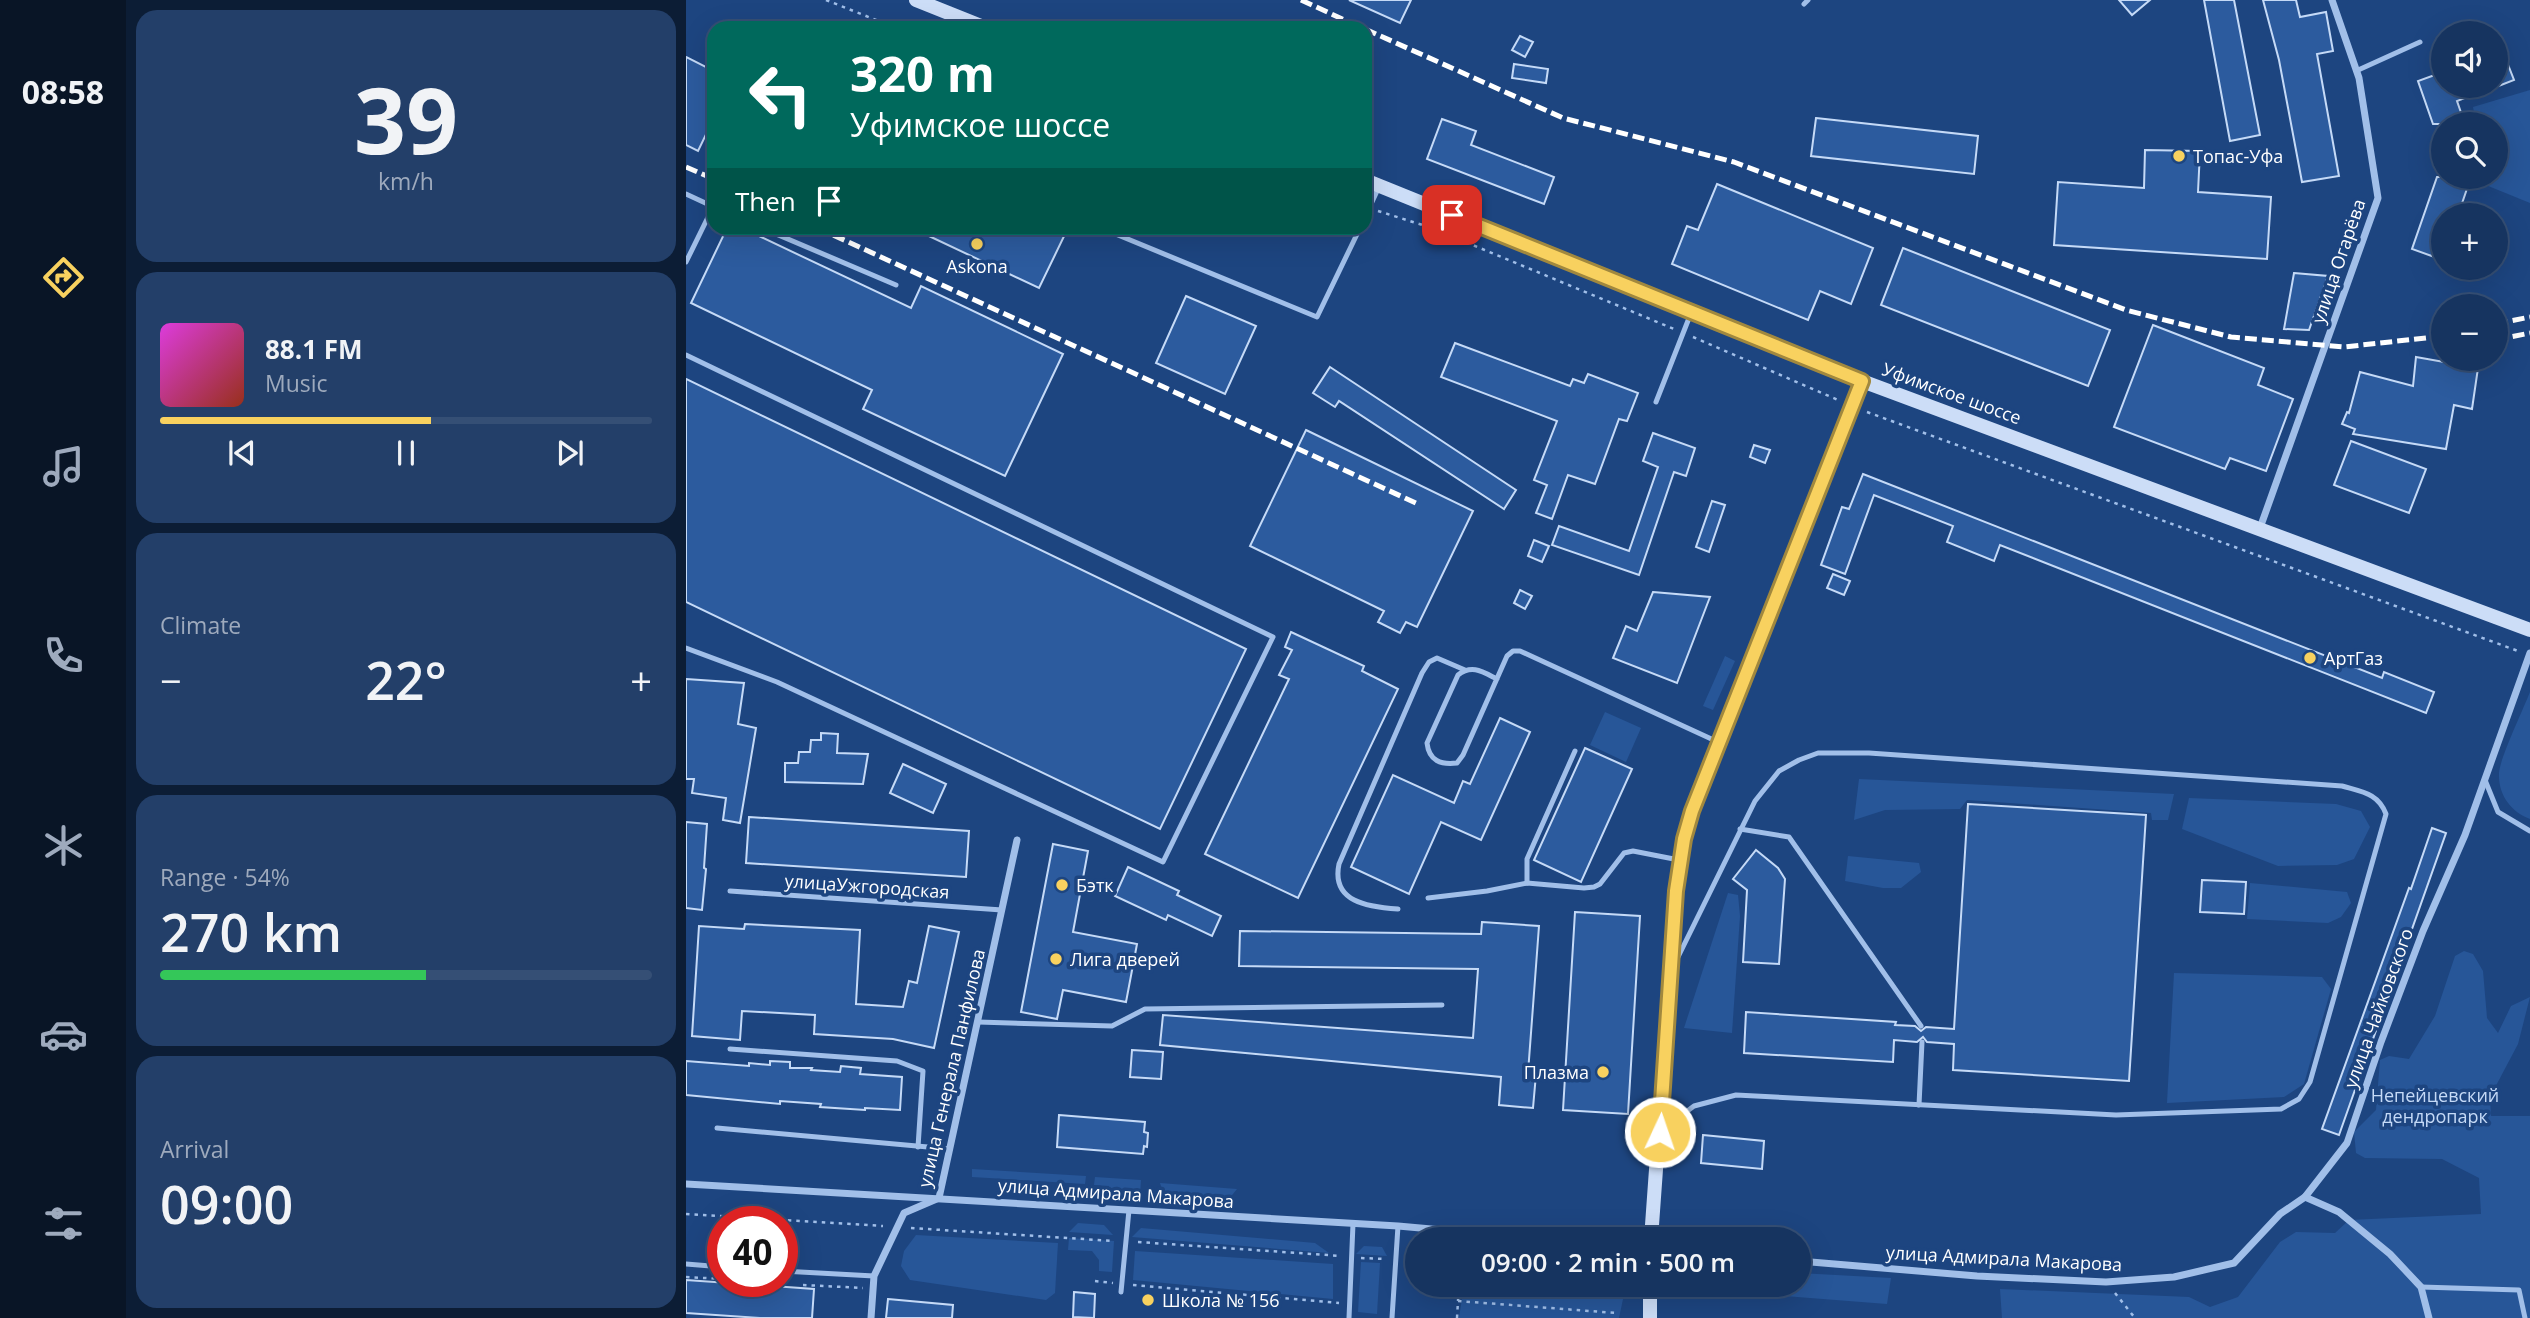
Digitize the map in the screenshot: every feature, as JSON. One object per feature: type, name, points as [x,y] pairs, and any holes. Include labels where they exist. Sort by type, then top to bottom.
[{"type":"main road","points":[[916,0],[968,21]]},
{"type":"main road","name":"Уфимское шоссе","points":[[1372,183],[1862,381],[2530,630]]},
{"type":"main road","points":[[1652,1227],[1680,860],[1692,811],[1862,381]]},
{"type":"main road","points":[[1650,1297],[1650,1318]]},
{"type":"street","name":"улица Огарёва","points":[[2260,528],[2378,198],[2356,71],[2332,0]]},
{"type":"street","name":"улица Чайковского","points":[[2305,1197],[2347,1143],[2381,1042],[2423,931],[2465,835],[2530,654]]},
{"type":"street","name":"улица Генерала Панфилова","points":[[871,1318],[874,1276],[904,1213],[939,1198],[1017,840]]},
{"type":"street","name":"улица Адмирала Макарова","points":[[686,1184],[1409,1227]]},
{"type":"street","name":"улица Адмирала Макарова","points":[[1811,1262],[1977,1276],[2106,1282],[2174,1277],[2234,1263],[2280,1214],[2305,1197]]},
{"type":"street","points":[[2305,1197],[2339,1212],[2390,1254],[2421,1286],[2429,1318]]},
{"type":"lane","points":[[2356,71],[2420,42]]},
{"type":"lane","points":[[1372,202],[1380,186]]},
{"type":"lane","points":[[686,194],[707,204]]},
{"type":"lane","points":[[686,262],[707,219]]},
{"type":"lane","points":[[778,235],[896,285]]},
{"type":"lane","points":[[1118,235],[1317,317],[1357,235]]},
{"type":"lane","points":[[1656,402],[1692,310]]},
{"type":"lane","points":[[686,355],[1273,637],[1163,862],[777,682],[686,648]]},
{"type":"lane","points":[[1497,679],[1476,668],[1465,670],[1458,676],[1427,743],[1428,753],[1435,760],[1445,765],[1457,763],[1462,755],[1497,679],[1507,656],[1513,651],[1520,651],[1721,743]]},
{"type":"lane","points":[[1398,909],[1382,908],[1349,897],[1339,887],[1339,864],[1422,673],[1430,662],[1437,659],[1465,670]]},
{"type":"lane","points":[[1527,883],[1527,859],[1575,751]]},
{"type":"lane","points":[[1660,1132],[1694,1106],[1736,1095],[2116,1115],[2281,1109],[2298,1099],[2310,1082],[2386,814],[2381,802],[2369,794],[2342,786],[1869,753],[1818,754],[1779,771],[1755,801],[1670,973]]},
{"type":"lane","points":[[2484,777],[2498,812],[2530,831]]},
{"type":"lane","points":[[1740,829],[1789,837],[1921,1027]]},
{"type":"lane","points":[[1428,898],[1527,883],[1594,887],[1600,884],[1624,853],[1633,851],[1680,860]]},
{"type":"lane","name":"улицаУжгородская","points":[[730,891],[1002,909]]},
{"type":"lane","points":[[978,1022],[1112,1026],[1145,1009],[1442,1005]]},
{"type":"lane","points":[[1919,1105],[1922,1042]]},
{"type":"lane","points":[[730,1049],[897,1061],[923,1071],[918,1147]]},
{"type":"lane","points":[[717,1128],[950,1150]]},
{"type":"lane","points":[[1121,1292],[1129,1210]]},
{"type":"lane","points":[[1349,1318],[1353,1224]]},
{"type":"lane","points":[[1392,1318],[1398,1226]]},
{"type":"lane","points":[[686,1265],[707,1266]]},
{"type":"lane","points":[[798,1271],[874,1276]]},
{"type":"lane","points":[[2421,1286],[2519,1290],[2525,1318]]},
{"type":"path","points":[[826,0],[878,21]]},
{"type":"path","points":[[1372,209],[1432,228],[1683,332],[1852,406],[2530,654]]},
{"type":"path","points":[[1126,1241],[1397,1260]]},
{"type":"path","points":[[686,1277],[707,1278]]},
{"type":"path","points":[[1095,1281],[1350,1304]]},
{"type":"path","points":[[2106,1282],[2135,1318]]},
{"type":"path","points":[[798,1284],[873,1289]]},
{"type":"path","points":[[1457,1318],[1458,1297]]},
{"type":"path","points":[[1458,1301],[1616,1313]]},
{"type":"green space","points":[[2530,90],[2530,203],[2496,189],[2508,189],[2508,112],[2474,112],[2473,107]]},
{"type":"green space","points":[[1725,656],[1735,661],[1713,710],[1703,706]]},
{"type":"green space","points":[[2530,692],[2530,819],[2507,802],[2499,781],[2499,773],[2507,746]]},
{"type":"green space","points":[[1605,712],[1641,728],[1626,762],[1590,745]]},
{"type":"green space","points":[[1859,779],[2174,794],[2168,820],[2152,820],[2151,813],[1967,800],[1960,809],[1885,810],[1854,820]]},
{"type":"green space","points":[[2189,798],[2336,804],[2361,811],[2370,827],[2354,859],[2337,865],[2278,866],[2182,829]]},
{"type":"green space","points":[[1848,856],[1919,863],[1921,872],[1901,888],[1883,888],[1845,881]]},
{"type":"green space","points":[[2250,883],[2347,892],[2351,903],[2341,917],[2328,923],[2247,919]]},
{"type":"green space","points":[[1728,893],[1738,895],[1740,916],[1732,1033],[1684,1028]]},
{"type":"green space","name":"Непейцевский дендропарк","points":[[2464,951],[2473,954],[2483,971],[2487,1018],[2498,1033],[2511,1006],[2530,997],[2518,1044],[2490,1097],[2491,1116],[2530,1116],[2530,1318],[2002,1318],[2000,1289],[2189,1297],[2210,1307],[2238,1297],[2280,1242],[2296,1232],[2335,1233],[2349,1220],[2481,1214],[2479,1178],[2442,1159],[2365,1158],[2356,1153],[2354,1132],[2376,1110],[2380,1060],[2389,1056],[2409,1059],[2435,1016],[2455,956]]},
{"type":"green space","points":[[2174,973],[2322,977],[2331,989],[2304,1084],[2284,1097],[2167,1103]]},
{"type":"green space","points":[[972,1169],[1086,1176],[1085,1184],[972,1177]]},
{"type":"green space","points":[[1095,1177],[1141,1180],[1140,1195],[1109,1193],[1109,1186],[1094,1185]]},
{"type":"green space","points":[[1160,1183],[1237,1189],[1228,1200],[1164,1195]]},
{"type":"green space","points":[[1078,1223],[1104,1225],[1113,1235],[1069,1232]]},
{"type":"green space","points":[[1141,1228],[1315,1243],[1329,1253],[1132,1237]]},
{"type":"green space","points":[[916,1235],[1058,1243],[1055,1293],[1046,1300],[910,1280],[901,1266],[904,1251]]},
{"type":"green space","points":[[1069,1238],[1114,1241],[1112,1272],[1099,1271],[1099,1260],[1092,1251],[1068,1250]]},
{"type":"green space","points":[[1364,1246],[1382,1247],[1387,1256],[1356,1254]]},
{"type":"green space","points":[[1135,1251],[1333,1264],[1333,1299],[1133,1280]]},
{"type":"green space","points":[[1361,1262],[1380,1263],[1377,1314],[1358,1312]]},
{"type":"green space","points":[[1811,1274],[1891,1278],[1887,1304],[1796,1297],[1811,1297]]},
{"type":"green space","points":[[1462,1297],[1623,1297],[1619,1318],[1459,1318]]},
{"type":"building","points":[[1349,0],[1411,0],[1400,23]]},
{"type":"building","points":[[2119,0],[2150,0],[2132,15]]},
{"type":"building","points":[[2204,0],[2234,0],[2260,135],[2230,141]]},
{"type":"building","points":[[2263,0],[2296,0],[2300,17],[2326,12],[2333,51],[2317,54],[2339,176],[2302,182],[2279,60]]},
{"type":"building","points":[[1520,36],[1533,42],[1525,57],[1512,50]]},
{"type":"building","points":[[686,57],[707,68],[707,132],[698,151],[686,145]]},
{"type":"building","points":[[1514,64],[1548,69],[1546,83],[1512,78]]},
{"type":"building","points":[[2508,65],[2514,80],[2508,82]]},
{"type":"building","points":[[2431,76],[2431,98],[2465,98],[2457,101],[2461,112],[2431,112],[2431,118],[2418,81]]},
{"type":"building","points":[[1816,118],[1978,136],[1974,174],[1811,156]]},
{"type":"building","points":[[1442,119],[1476,131],[1471,145],[1554,177],[1544,204],[1427,159]]},
{"type":"building","points":[[2145,150],[2200,151],[2198,192],[2271,197],[2267,259],[2054,245],[2058,182],[2144,188]]},
{"type":"building","points":[[1717,184],[1873,248],[1851,304],[1820,291],[1808,320],[1672,264],[1687,226],[1698,230]]},
{"type":"building","points":[[2433,189],[2467,189],[2462,203],[2431,203],[2431,256],[2412,249]]},
{"type":"building","points":[[724,235],[757,235],[911,308],[921,286],[1063,354],[1005,476],[863,409],[872,390],[691,303]]},
{"type":"building","points":[[927,235],[1065,235],[1039,288]]},
{"type":"building","points":[[1903,248],[2110,330],[2088,386],[1881,305]]},
{"type":"building","points":[[2294,273],[2328,276],[2309,330],[2284,329]]},
{"type":"building","points":[[1186,296],[1256,326],[1225,394],[1156,363]]},
{"type":"building","points":[[2153,325],[2264,368],[2258,385],[2293,399],[2266,471],[2230,458],[2225,469],[2114,427]]},
{"type":"building","points":[[1455,343],[1570,386],[1573,379],[1584,383],[1588,374],[1638,393],[1627,421],[1619,419],[1595,484],[1568,475],[1552,519],[1536,513],[1547,485],[1534,480],[1557,421],[1441,377]]},
{"type":"building","points":[[2416,357],[2431,360],[2431,371],[2478,371],[2472,409],[2454,405],[2446,449],[2353,434],[2355,429],[2342,424],[2347,412],[2349,413],[2360,372],[2413,386]]},
{"type":"building","points":[[1330,367],[1516,490],[1504,509],[1339,401],[1335,407],[1313,393]]},
{"type":"building","points":[[686,379],[1246,649],[1160,829],[686,602]]},
{"type":"building","points":[[1306,430],[1473,511],[1417,627],[1406,622],[1400,633],[1378,622],[1384,611],[1250,546]]},
{"type":"building","points":[[1653,433],[1695,448],[1686,476],[1674,472],[1639,575],[1552,545],[1559,526],[1629,551],[1658,467],[1643,461]]},
{"type":"building","points":[[2351,441],[2426,469],[2409,513],[2334,485]]},
{"type":"building","points":[[1754,445],[1770,450],[1765,463],[1750,457]]},
{"type":"building","points":[[1863,474],[2382,678],[2384,672],[2434,692],[2426,713],[2000,545],[1994,561],[1947,542],[1953,526],[1874,495],[1845,574],[1821,565],[1842,507],[1849,509]]},
{"type":"building","points":[[1712,501],[1725,505],[1709,552],[1696,547]]},
{"type":"building","points":[[1534,540],[1549,546],[1542,562],[1528,556]]},
{"type":"building","points":[[1833,574],[1850,581],[1844,595],[1827,588]]},
{"type":"building","points":[[1520,590],[1532,596],[1525,609],[1514,603]]},
{"type":"building","points":[[1653,592],[1710,597],[1677,683],[1613,658],[1626,626],[1637,631]]},
{"type":"building","points":[[1291,632],[1364,666],[1362,671],[1398,689],[1298,898],[1205,854],[1289,679],[1279,675],[1292,650],[1285,647]]},
{"type":"building","points":[[686,679],[744,683],[738,724],[756,728],[740,823],[723,820],[726,798],[692,793],[694,779],[686,779]]},
{"type":"building","points":[[1500,718],[1530,732],[1481,840],[1441,822],[1409,894],[1351,867],[1393,775],[1454,803],[1463,781],[1470,784]]},
{"type":"building","points":[[821,733],[838,734],[837,753],[868,754],[863,784],[785,782],[785,763],[798,763],[799,752],[810,752],[811,740],[821,740]]},
{"type":"building","points":[[1585,748],[1632,769],[1581,882],[1534,860]]},
{"type":"building","points":[[903,764],[946,784],[933,813],[890,793]]},
{"type":"building","points":[[1968,804],[2146,815],[2129,1081],[1953,1070],[1954,1044],[1927,1042],[1923,1037],[1917,1042],[1894,1040],[1893,1062],[1744,1053],[1746,1012],[1896,1022],[1895,1025],[1915,1026],[1921,1031],[1926,1027],[1954,1029]]},
{"type":"building","points":[[749,817],[969,831],[966,877],[746,863]]},
{"type":"building","points":[[686,822],[707,824],[702,910],[686,908]]},
{"type":"building","points":[[2432,828],[2446,833],[2339,1135],[2322,1129]]},
{"type":"building","points":[[1053,844],[1088,851],[1073,932],[1137,944],[1126,1002],[1063,990],[1057,1019],[1021,1012]]},
{"type":"building","points":[[1756,850],[1778,868],[1785,879],[1779,964],[1743,962],[1747,890],[1733,879]]},
{"type":"building","points":[[1128,867],[1179,891],[1177,895],[1221,916],[1212,936],[1168,915],[1166,920],[1115,896]]},
{"type":"building","points":[[2202,880],[2246,882],[2244,914],[2200,912]]},
{"type":"building","points":[[1575,912],[1640,916],[1628,1114],[1563,1110]]},
{"type":"building","points":[[1482,922],[1539,926],[1528,1073],[1536,1074],[1533,1108],[1499,1105],[1501,1077],[1160,1045],[1163,1015],[1473,1038],[1478,969],[1239,966],[1240,931],[1481,934]]},
{"type":"building","points":[[745,924],[860,930],[856,1004],[903,1007],[909,981],[917,983],[929,926],[959,932],[934,1048],[893,1039],[814,1034],[815,1015],[742,1011],[740,1040],[692,1036],[699,926],[744,929]]},
{"type":"building","points":[[1132,1050],[1163,1052],[1161,1079],[1130,1077]]},
{"type":"building","points":[[686,1061],[749,1066],[749,1063],[770,1065],[770,1061],[790,1062],[790,1068],[840,1072],[841,1066],[861,1068],[860,1074],[902,1077],[900,1110],[820,1107],[821,1104],[780,1101],[780,1104],[686,1095]]},
{"type":"building","points":[[1059,1115],[1145,1122],[1144,1132],[1148,1133],[1147,1147],[1144,1146],[1143,1154],[1057,1147]]},
{"type":"building","points":[[1703,1135],[1764,1141],[1762,1169],[1701,1163]]},
{"type":"building","points":[[686,1280],[707,1281],[707,1297],[798,1297],[798,1288],[814,1289],[812,1318],[686,1313]]},
{"type":"building","points":[[1074,1292],[1095,1294],[1094,1318],[1073,1317]]},
{"type":"building","points":[[888,1299],[953,1305],[952,1318],[886,1318]]},
{"type":"railway","points":[[1301,0],[1347,21]]},
{"type":"railway","points":[[1372,32],[1563,118],[1734,162],[2126,310],[2231,337],[2344,347],[2431,337]]},
{"type":"railway","points":[[686,167],[707,176]]},
{"type":"railway","points":[[833,235],[1418,504]]},
{"type":"railway","points":[[2508,322],[2530,317]]},
{"type":"railway","points":[[2508,338],[2530,333]]},
{"type":"place","name":"Топас-Уфа","points":[[2179,156]]},
{"type":"place","name":"Askona","points":[[977,244]]},
{"type":"place","name":"АртГаз","points":[[2310,658]]},
{"type":"place","name":"Бэтк","points":[[1062,885]]},
{"type":"place","name":"Лига дверей","points":[[1056,959]]},
{"type":"place","name":"Плазма","points":[[1603,1072]]},
{"type":"place","name":"Школа № 156","points":[[1148,1300]]},
{"type":"route","points":[[1452,215],[1862,381],[1692,811],[1684,839],[1673,922],[1660,1132]]}]
